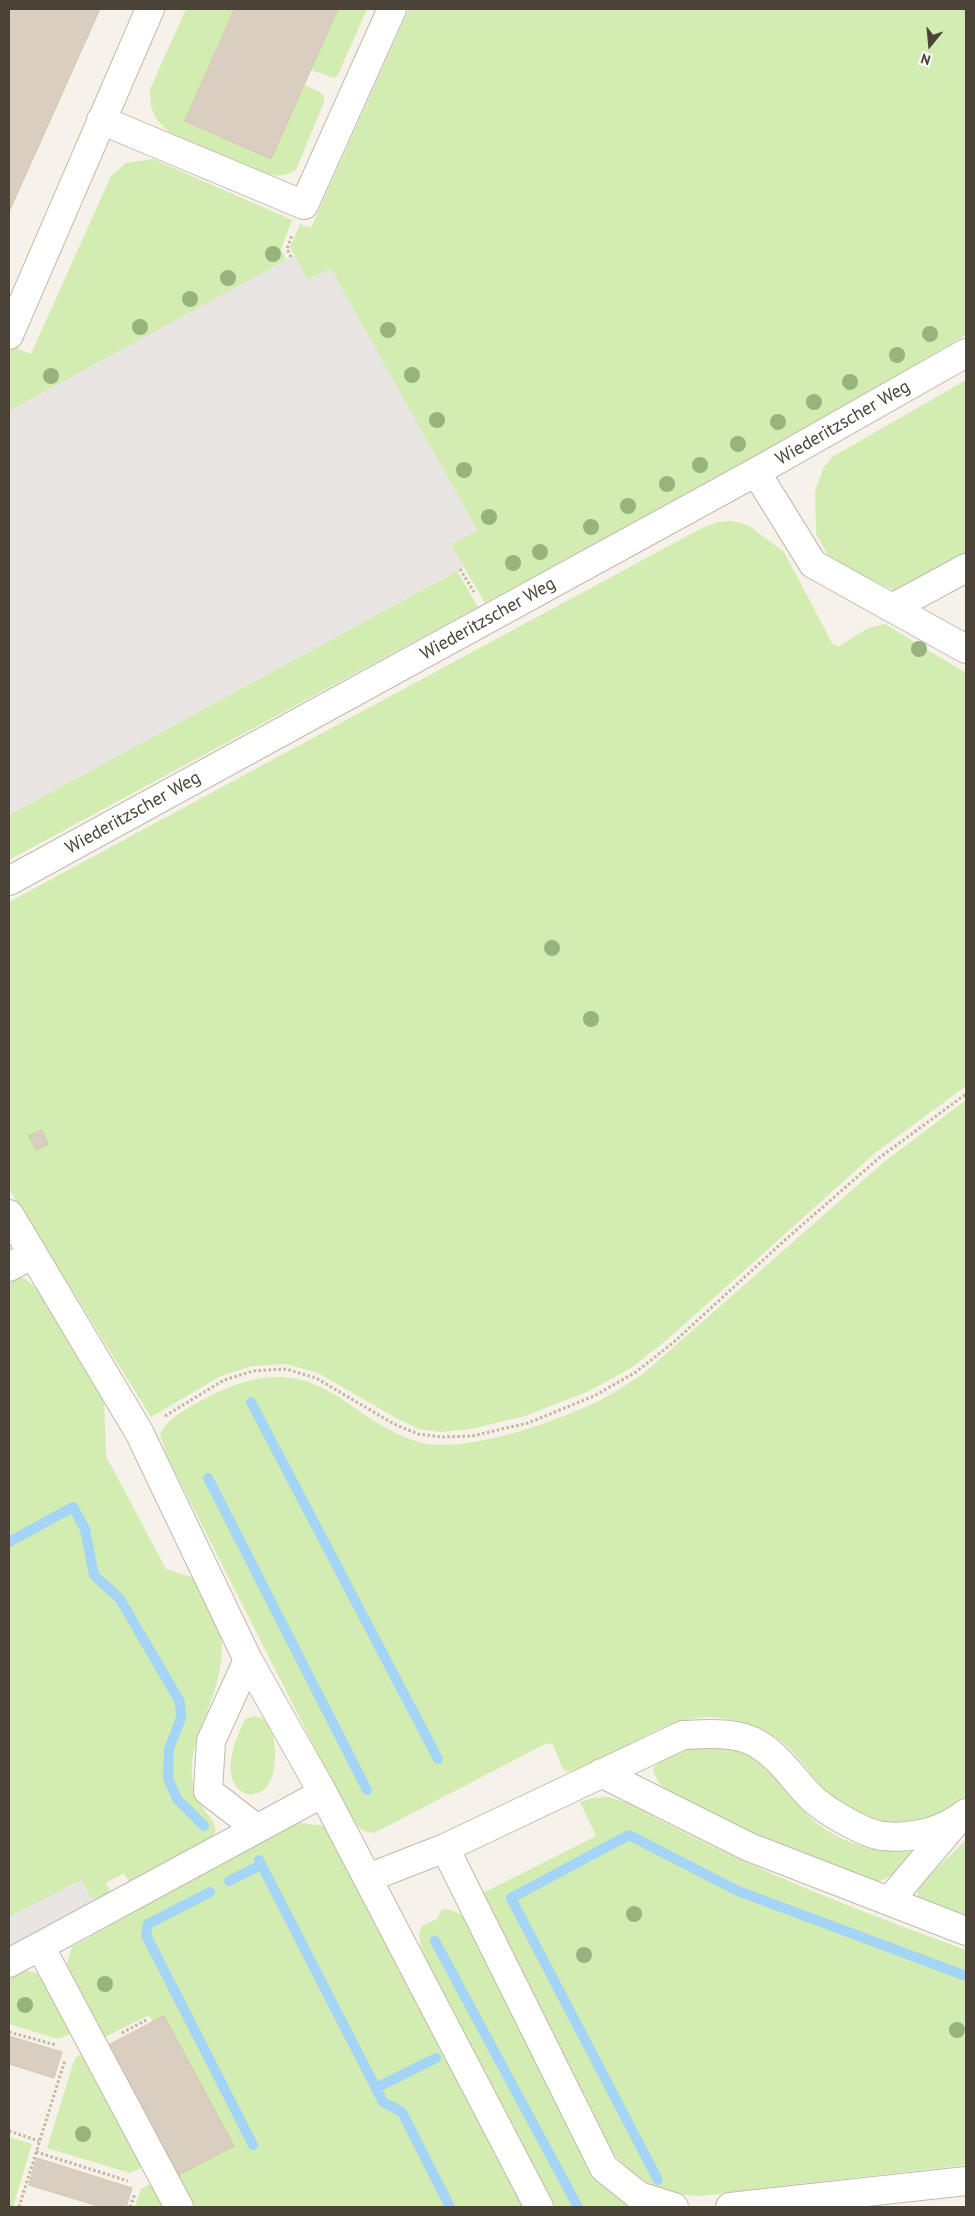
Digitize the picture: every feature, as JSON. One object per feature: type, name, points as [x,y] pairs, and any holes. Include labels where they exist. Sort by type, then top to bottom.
[{"type":"lane","points":[[9,335],[150,9]]},
{"type":"lane","points":[[102,120],[304,204],[392,9]]},
{"type":"lane","name":"Wiederitzscher Weg","points":[[9,881],[756,472],[966,353]]},
{"type":"lane","points":[[756,472],[813,564],[966,649]]},
{"type":"lane","points":[[892,608],[966,568]]},
{"type":"lane","points":[[9,1214],[139,1432],[248,1660],[323,1793],[539,2207]]},
{"type":"lane","points":[[9,1267],[32,1254]]},
{"type":"lane","points":[[248,1660],[211,1741],[208,1792],[256,1828]]},
{"type":"lane","points":[[368,1878],[445,1848],[683,1735],[722,1733],[756,1743],[784,1764],[814,1800],[840,1819],[882,1836],[920,1835],[962,1816]]},
{"type":"lane","points":[[601,1773],[749,1847],[966,1931]]},
{"type":"lane","points":[[9,1963],[323,1793]]},
{"type":"lane","points":[[889,1901],[962,1816]]},
{"type":"lane","points":[[445,1848],[604,2168],[638,2196],[674,2207]]},
{"type":"lane","points":[[40,1946],[79,2043],[179,2207]]},
{"type":"lane","points":[[730,2207],[966,2181]]},
{"type":"path","points":[[139,1432],[224,1380],[253,1371],[286,1369],[316,1378],[394,1424],[418,1434],[441,1437],[472,1436],[528,1423],[594,1396],[636,1372],[674,1342],[785,1240],[879,1158],[966,1094]]},
{"type":"path","points":[[9,2032],[79,2043],[39,2141],[19,2207]]},
{"type":"path","points":[[9,2131],[39,2141]]},
{"type":"path","points":[[36,2152],[128,2181]]},
{"type":"green space","points":[[186,9],[235,9],[185,121],[271,159],[304,85],[320,92],[324,96],[324,102],[296,170],[281,175],[264,174],[170,133],[157,120],[151,107],[150,89]]},
{"type":"green space","points":[[338,9],[367,9],[338,75],[334,78],[311,70]]},
{"type":"green space","points":[[409,9],[966,9],[966,335],[819,421],[485,603],[452,547],[453,543],[477,530],[331,269],[307,280],[290,247],[300,224],[311,228]]},
{"type":"green space","points":[[153,159],[292,220],[281,249],[287,260],[9,411],[9,345],[31,354],[111,176],[126,163]]},
{"type":"green space","points":[[966,380],[966,557],[898,592],[832,562],[816,534],[815,491],[824,467],[832,457]]},
{"type":"green space","points":[[732,521],[748,525],[784,552],[832,643],[838,647],[868,628],[885,624],[966,673],[966,1086],[874,1154],[669,1338],[631,1368],[589,1391],[525,1416],[471,1429],[440,1432],[419,1429],[396,1418],[318,1373],[286,1364],[252,1366],[221,1376],[151,1417],[9,1189],[9,902],[702,528],[718,522]]},
{"type":"green space","points":[[457,571],[478,607],[9,860],[9,815]]},
{"type":"green space","points":[[966,1100],[966,1797],[942,1812],[917,1821],[891,1822],[855,1814],[842,1808],[822,1788],[792,1751],[775,1737],[754,1726],[709,1717],[683,1720],[671,1724],[614,1753],[568,1772],[563,1769],[553,1745],[547,1743],[374,1833],[364,1831],[352,1821],[167,1456],[160,1434],[164,1427],[175,1416],[222,1390],[248,1381],[276,1377],[303,1380],[323,1388],[396,1433],[422,1443],[431,1444],[460,1444],[500,1437],[580,1410],[603,1399],[643,1374],[884,1162]]},
{"type":"green space","points":[[15,1276],[24,1278],[39,1290],[104,1399],[106,1456],[166,1569],[200,1580],[217,1621],[222,1650],[219,1673],[195,1746],[192,1761],[193,1784],[197,1797],[213,1821],[216,1831],[211,1839],[130,1884],[124,1873],[106,1883],[111,1894],[102,1900],[91,1898],[81,1880],[9,1917],[9,1278]]},
{"type":"green space","points":[[255,1716],[270,1722],[274,1738],[275,1759],[272,1778],[268,1786],[262,1791],[248,1794],[243,1793],[235,1784],[231,1766],[234,1746],[245,1719]]},
{"type":"green space","points":[[711,1746],[736,1751],[759,1760],[774,1774],[805,1813],[831,1833],[845,1840],[875,1849],[908,1851],[911,1853],[909,1858],[896,1872],[874,1883],[798,1857],[676,1796],[657,1779],[653,1770],[663,1758],[678,1751]]},
{"type":"green space","points":[[608,1797],[628,1803],[710,1845],[794,1883],[879,1918],[966,1950],[966,2165],[695,2196],[665,2190],[650,2184],[624,2165],[612,2152],[481,1894],[596,1836],[580,1802],[593,1798]]},
{"type":"green space","points":[[295,1822],[323,1826],[334,1834],[528,2207],[190,2207],[175,2177],[233,2146],[149,2015],[101,2039],[65,1969],[72,1947]]},
{"type":"green space","points":[[966,1840],[966,1920],[917,1898],[918,1887]]},
{"type":"green space","points":[[445,1909],[456,1912],[466,1918],[608,2188],[631,2207],[554,2207],[422,1953],[419,1933],[422,1926],[437,1919],[441,1911]]},
{"type":"green space","points":[[24,1970],[45,1975],[75,2032],[58,2039],[9,2024],[9,1978]]},
{"type":"green space","points":[[86,2052],[145,2166],[130,2173],[47,2148],[75,2058]]},
{"type":"green space","points":[[9,2137],[32,2144],[13,2207],[9,2207]]},
{"type":"green space","points":[[154,2182],[168,2207],[135,2207],[141,2189]]},
{"type":"shaded area","points":[[295,255],[307,280],[331,268],[477,531],[453,543],[452,547],[464,567],[9,815],[9,411]]},
{"type":"shaded area","points":[[81,1880],[91,1898],[102,1900],[9,1949],[9,1917]]},
{"type":"building","points":[[9,9],[100,9],[9,212]]},
{"type":"building","points":[[235,9],[338,9],[271,159],[185,121]]},
{"type":"building","points":[[42,1130],[48,1144],[36,1150],[29,1136]]},
{"type":"building","points":[[164,2016],[234,2146],[175,2177],[105,2047]]},
{"type":"building","points":[[9,2036],[62,2052],[54,2078],[9,2064]]},
{"type":"building","points":[[37,2158],[132,2188],[126,2207],[101,2207],[29,2185]]},
{"type":"waterway","points":[[251,1402],[438,1759]]},
{"type":"waterway","points":[[208,1478],[367,1790]]},
{"type":"waterway","points":[[9,1542],[73,1507],[85,1529],[94,1575],[120,1599],[180,1702],[181,1718],[169,1749],[168,1778],[177,1799],[204,1826]]},
{"type":"waterway","points":[[658,2180],[511,1898],[629,1835],[738,1891],[966,1976]]},
{"type":"waterway","points":[[259,1860],[383,2102],[402,2112],[450,2207]]},
{"type":"waterway","points":[[229,1881],[261,1865]]},
{"type":"waterway","points":[[210,1892],[148,1924],[146,1935],[253,2145]]},
{"type":"waterway","points":[[435,1941],[578,2207]]},
{"type":"waterway","points":[[376,2088],[436,2058]]}]
